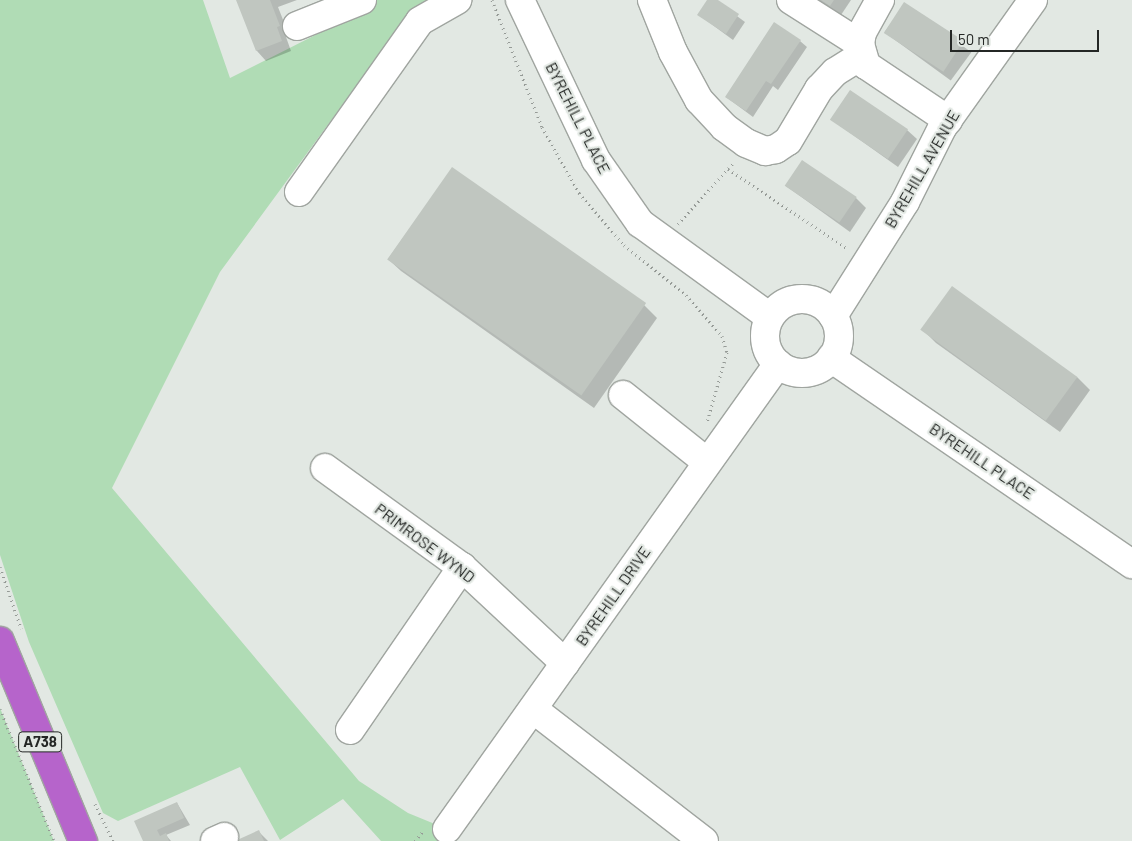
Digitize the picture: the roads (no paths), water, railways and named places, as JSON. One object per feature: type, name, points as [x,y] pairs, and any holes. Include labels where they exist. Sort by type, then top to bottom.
[{"type":"highway","name":"A738","points":[[0,641],[83,841]]},
{"type":"street","points":[[298,26],[362,0]]},
{"type":"street","points":[[299,192],[420,21],[457,0]]},
{"type":"street","name":"BYREHILL PLACE","points":[[520,0],[596,160],[640,223],[770,317]]},
{"type":"street","points":[[652,0],[673,52],[699,100],[724,127],[748,144],[765,151],[776,150],[788,141],[819,89],[860,50]]},
{"type":"street","points":[[792,0],[860,50]]},
{"type":"street","points":[[880,0],[862,32],[860,50],[866,65],[948,120]]},
{"type":"street","name":"BYREHILL AVENUE","points":[[833,316],[905,202],[948,120],[1033,0]]},
{"type":"street","points":[[801,299],[825,307],[833,316],[839,334],[831,358],[808,372],[789,371],[778,364],[765,340],[770,317],[778,307],[801,299]]},
{"type":"street","name":"BYREHILL PLACE","points":[[831,358],[1132,564]]},
{"type":"street","name":"BYREHILL DRIVE","points":[[439,825],[532,709],[565,664],[698,454],[778,364]]},
{"type":"street","points":[[623,395],[698,454]]},
{"type":"street","name":"PRIMROSE WYND","points":[[325,468],[462,567],[565,664]]},
{"type":"street","points":[[350,730],[462,567]]},
{"type":"street","points":[[532,709],[704,841]]}]
